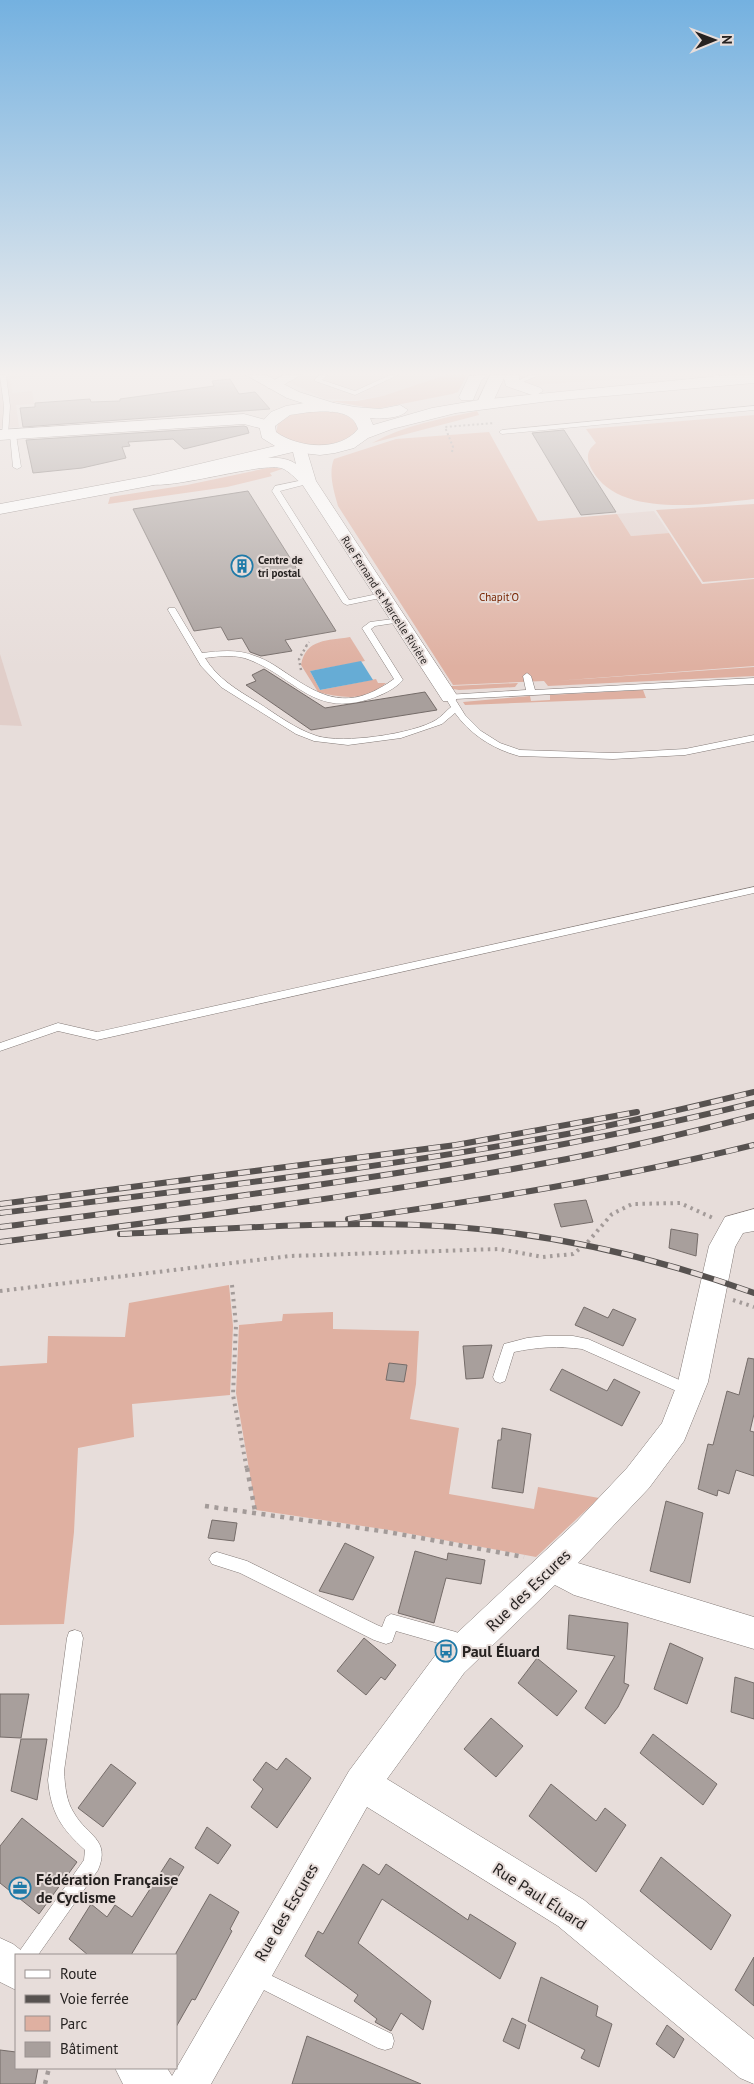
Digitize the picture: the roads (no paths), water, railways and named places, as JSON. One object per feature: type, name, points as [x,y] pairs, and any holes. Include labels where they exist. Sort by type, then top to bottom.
[{"type":"main road","points":[[0,501],[146,472]]},
{"type":"main road","points":[[0,509],[189,472]]},
{"type":"street","points":[[150,481],[184,478],[213,472]]},
{"type":"street","points":[[298,472],[308,481]]},
{"type":"street","name":"Rue Fernand et Marcelle Rivière","points":[[305,472],[308,481],[452,702]]},
{"type":"street","name":"Rue Fernand et Marcelle Rivière","points":[[321,472],[324,503]]},
{"type":"street","name":"Rue des Escures","points":[[189,2084],[361,1783],[452,1662],[541,1561],[588,1532],[658,1454],[673,1431],[690,1391],[722,1246],[742,1225]]},
{"type":"street","points":[[541,1561],[574,1579],[754,1633]]},
{"type":"street","name":"Rue Paul Éluard","points":[[361,1783],[571,1914],[754,2064]]},
{"type":"street","points":[[136,2069],[156,2084]]},
{"type":"lane","points":[[308,481],[278,488],[276,491],[347,603],[382,596]]},
{"type":"lane","points":[[172,610],[201,656],[205,666],[224,685],[299,732],[317,739],[348,742],[401,735],[439,722],[452,702],[531,692],[754,681]]},
{"type":"lane","points":[[201,656],[227,656],[234,653],[254,658],[323,698],[339,700],[362,698],[380,693],[399,680],[366,628],[373,624],[398,620]]},
{"type":"lane","points":[[527,676],[531,692]]},
{"type":"lane","points":[[452,702],[468,725],[506,750],[519,753],[614,756],[684,752],[754,738]]},
{"type":"lane","points":[[0,1046],[58,1028],[97,1036],[754,890]]},
{"type":"lane","points":[[500,1377],[509,1348],[529,1342],[568,1341],[583,1343],[690,1391]]},
{"type":"lane","points":[[217,1559],[242,1566],[374,1632],[386,1636],[391,1622],[456,1640],[466,1648]]},
{"type":"lane","points":[[23,1954],[92,1864],[94,1858],[92,1845],[70,1824],[60,1805],[56,1791],[56,1771],[76,1638]]},
{"type":"lane","points":[[253,1971],[264,1981],[385,2041]]},
{"type":"water","points":[[361,661],[373,680],[320,690],[310,671]]},
{"type":"railway","points":[[0,1213],[284,1178],[426,1158],[591,1129],[754,1092]]},
{"type":"railway","points":[[0,1227],[284,1190],[473,1161],[661,1125],[754,1103]]},
{"type":"railway","points":[[0,1204],[456,1145],[637,1112]]},
{"type":"railway","points":[[0,1242],[284,1205],[426,1184],[567,1159],[754,1116]]},
{"type":"railway","points":[[348,1219],[603,1178],[754,1145]]},
{"type":"railway","points":[[120,1234],[330,1224],[456,1227],[532,1236],[607,1250],[681,1269],[754,1293]]},
{"type":"place","name":"Centre de tri postal","points":[[242,566]]},
{"type":"place","name":"Paul Éluard","points":[[446,1651]]},
{"type":"place","name":"Fédération Française de Cyclisme","points":[[20,1888]]},
{"type":"park label","name":"Chapit'O","points":[[499,597]]}]
